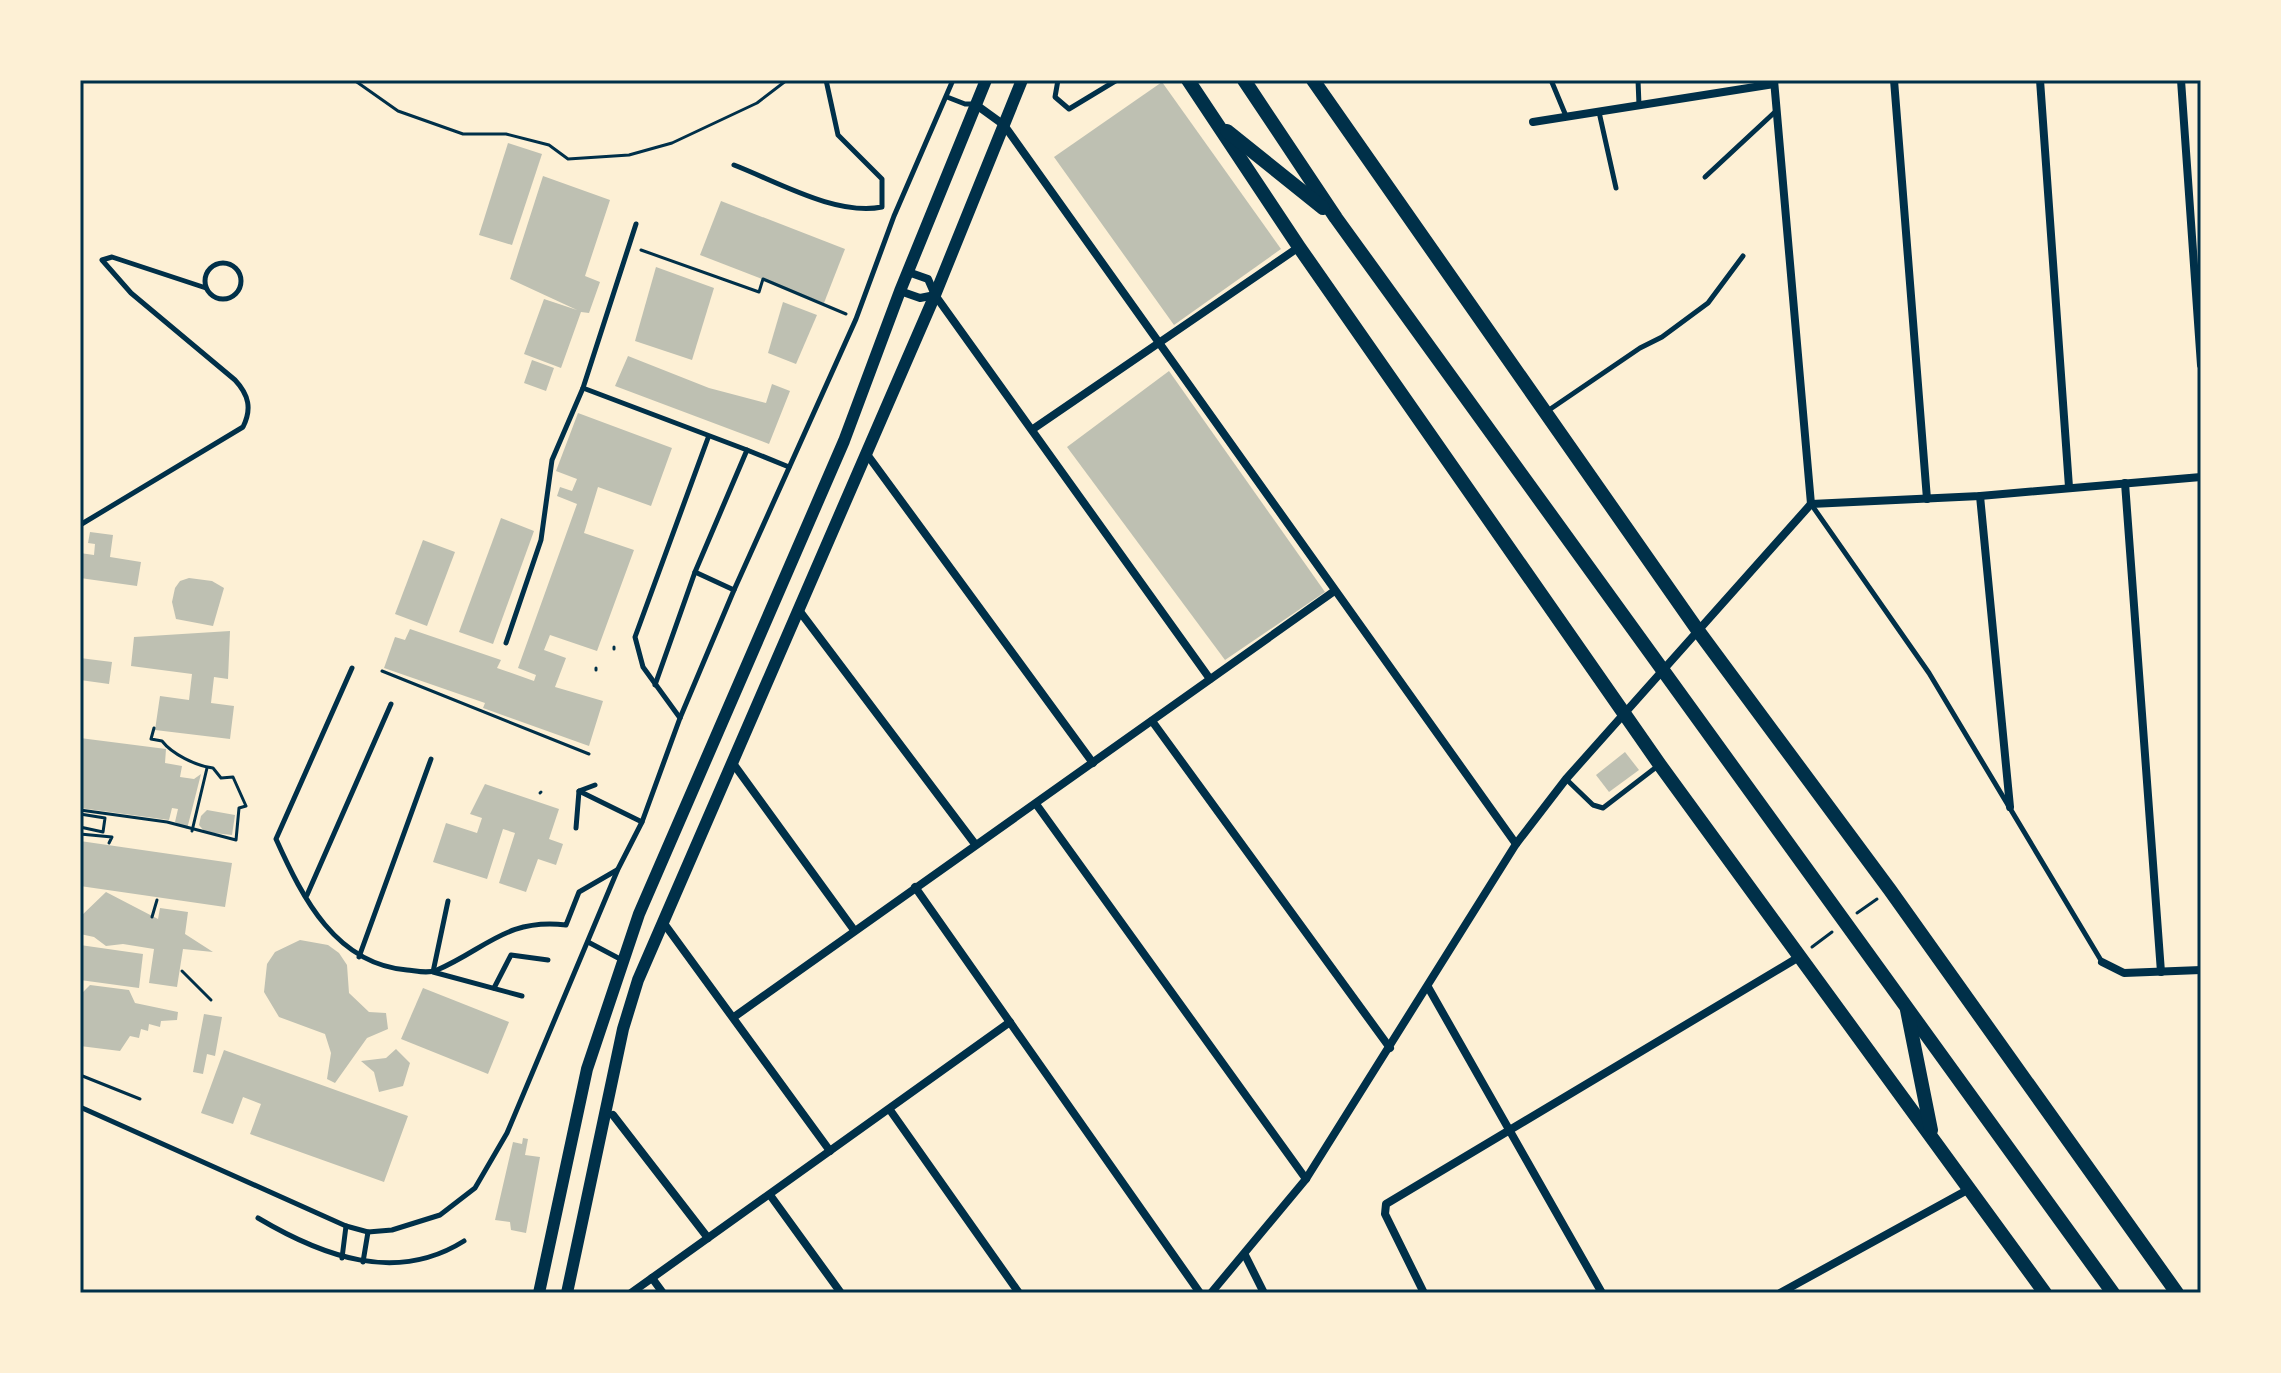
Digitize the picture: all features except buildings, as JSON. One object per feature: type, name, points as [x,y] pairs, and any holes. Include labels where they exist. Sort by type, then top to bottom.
[{"type":"main road","points":[[1188,80],[1299,247],[1660,765],[2045,1293]]},
{"type":"main road","points":[[1244,80],[1336,218],[2113,1293]]},
{"type":"main road","points":[[1313,80],[1699,632],[1890,890],[2177,1293]]},
{"type":"main road","points":[[1217,123],[1336,218]]},
{"type":"main road","points":[[1906,1005],[1932,1135]]},
{"type":"street","points":[[539,1293],[587,1069],[623,960],[711,746],[844,441],[900,291],[986,80]]},
{"type":"street","points":[[567,1293],[623,1029],[638,980],[935,295],[1022,80]]},
{"type":"street","points":[[1894,80],[1927,499]]},
{"type":"street","points":[[2040,80],[2069,487]]},
{"type":"street","points":[[2181,80],[2201,365]]},
{"type":"street","points":[[1211,1293],[1306,1179],[1516,844],[1566,779],[1811,504],[1774,82],[1533,122]]},
{"type":"street","points":[[975,104],[1004,125],[1162,343],[1333,592],[1516,844]]},
{"type":"street","points":[[1033,429],[1299,247]]},
{"type":"street","points":[[908,272],[928,279],[935,295],[1210,679]]},
{"type":"street","points":[[900,291],[920,298],[935,295]]},
{"type":"street","points":[[866,453],[1093,763]]},
{"type":"street","points":[[1811,504],[1980,496],[2201,477]]},
{"type":"street","points":[[2125,483],[2161,972]]},
{"type":"street","points":[[1980,496],[2010,807]]},
{"type":"street","points":[[734,1017],[1333,592]]},
{"type":"street","points":[[798,609],[975,844]]},
{"type":"street","points":[[1152,721],[1390,1048]]},
{"type":"street","points":[[732,762],[854,930]]},
{"type":"street","points":[[1036,804],[1306,1179]]},
{"type":"street","points":[[915,887],[1200,1293]]},
{"type":"street","points":[[663,922],[830,1151]]},
{"type":"street","points":[[1424,1293],[1385,1214],[1385,1207],[1507,1130],[1799,957]]},
{"type":"street","points":[[2102,962],[2124,973],[2201,970]]},
{"type":"street","points":[[1428,987],[1602,1293]]},
{"type":"street","points":[[631,1293],[1010,1022]]},
{"type":"street","points":[[890,1110],[1019,1293]]},
{"type":"street","points":[[613,1115],[708,1238]]},
{"type":"street","points":[[1780,1293],[1971,1188]]},
{"type":"street","points":[[770,1195],[841,1293]]},
{"type":"street","points":[[1245,1255],[1264,1293]]},
{"type":"street","points":[[652,1278],[663,1293]]},
{"type":"lane","points":[[826,80],[838,135],[882,179],[882,207]]},
{"type":"lane","points":[[80,1107],[346,1226],[368,1232],[392,1230],[440,1215],[475,1188],[507,1133],[618,869],[642,822],[680,718],[856,319],[894,216],[953,80]]},
{"type":"lane","points":[[1058,80],[1055,97],[1069,109],[1117,80]]},
{"type":"lane","points":[[1551,80],[1566,116]]},
{"type":"lane","points":[[1638,80],[1639,105]]},
{"type":"lane","points":[[947,97],[965,104],[975,104]]},
{"type":"lane","points":[[1599,111],[1616,188]]},
{"type":"lane","points":[[1705,177],[1776,111]]},
{"type":"lane","points":[[734,165],[842,208],[864,211],[882,207],[894,216]]},
{"type":"lane","points":[[506,643],[541,540],[552,460],[583,388],[636,224]]},
{"type":"lane","points":[[1545,412],[1640,348],[1662,337],[1708,303],[1743,256]]},
{"type":"lane","points":[[80,525],[243,427],[247,419],[248,398],[243,389],[131,293],[102,260],[112,257],[206,288],[213,297],[230,297],[239,289],[241,278],[230,264],[217,263],[205,276],[206,288]]},
{"type":"lane","points":[[583,388],[789,467]]},
{"type":"lane","points":[[680,718],[639,660],[635,637],[708,438]]},
{"type":"lane","points":[[655,685],[695,572],[747,450]]},
{"type":"lane","points":[[1811,504],[1901,628],[2102,962]]},
{"type":"lane","points":[[695,572],[734,590]]},
{"type":"lane","points":[[352,668],[277,836],[306,895],[332,934],[359,957],[381,967],[433,972],[522,996]]},
{"type":"lane","points":[[306,895],[391,704]]},
{"type":"lane","points":[[359,957],[431,759]]},
{"type":"lane","points":[[1566,779],[1593,805],[1603,808],[1660,765]]},
{"type":"lane","points":[[579,791],[595,785]]},
{"type":"lane","points":[[579,791],[642,822]]},
{"type":"lane","points":[[576,828],[579,791]]},
{"type":"lane","points":[[433,972],[510,929],[566,925],[579,892],[618,869]]},
{"type":"lane","points":[[433,972],[448,901]]},
{"type":"lane","points":[[588,942],[623,960]]},
{"type":"lane","points":[[494,988],[511,955],[548,960]]},
{"type":"lane","points":[[258,1218],[296,1240],[342,1258],[363,1262],[424,1261],[443,1255],[464,1241]]},
{"type":"lane","points":[[342,1258],[346,1226]]},
{"type":"lane","points":[[363,1262],[368,1232]]},
{"type":"path","points":[[354,80],[398,111],[463,134],[506,134],[549,145],[568,159],[629,155],[672,143],[757,103],[787,80]]},
{"type":"path","points":[[629,246],[759,292],[763,279],[856,319]]},
{"type":"path","points":[[382,671],[589,754]]},
{"type":"path","points":[[80,812],[167,822],[236,840],[239,808],[246,806],[233,777],[221,778],[208,767],[168,748],[162,741],[151,739],[154,728]]},
{"type":"path","points":[[192,831],[208,767]]},
{"type":"path","points":[[80,812],[105,818],[103,832],[80,827]]},
{"type":"path","points":[[80,834],[112,837],[109,843]]},
{"type":"path","points":[[152,917],[157,900]]},
{"type":"path","points":[[182,971],[211,1000]]},
{"type":"path","points":[[80,1075],[140,1099]]}]
